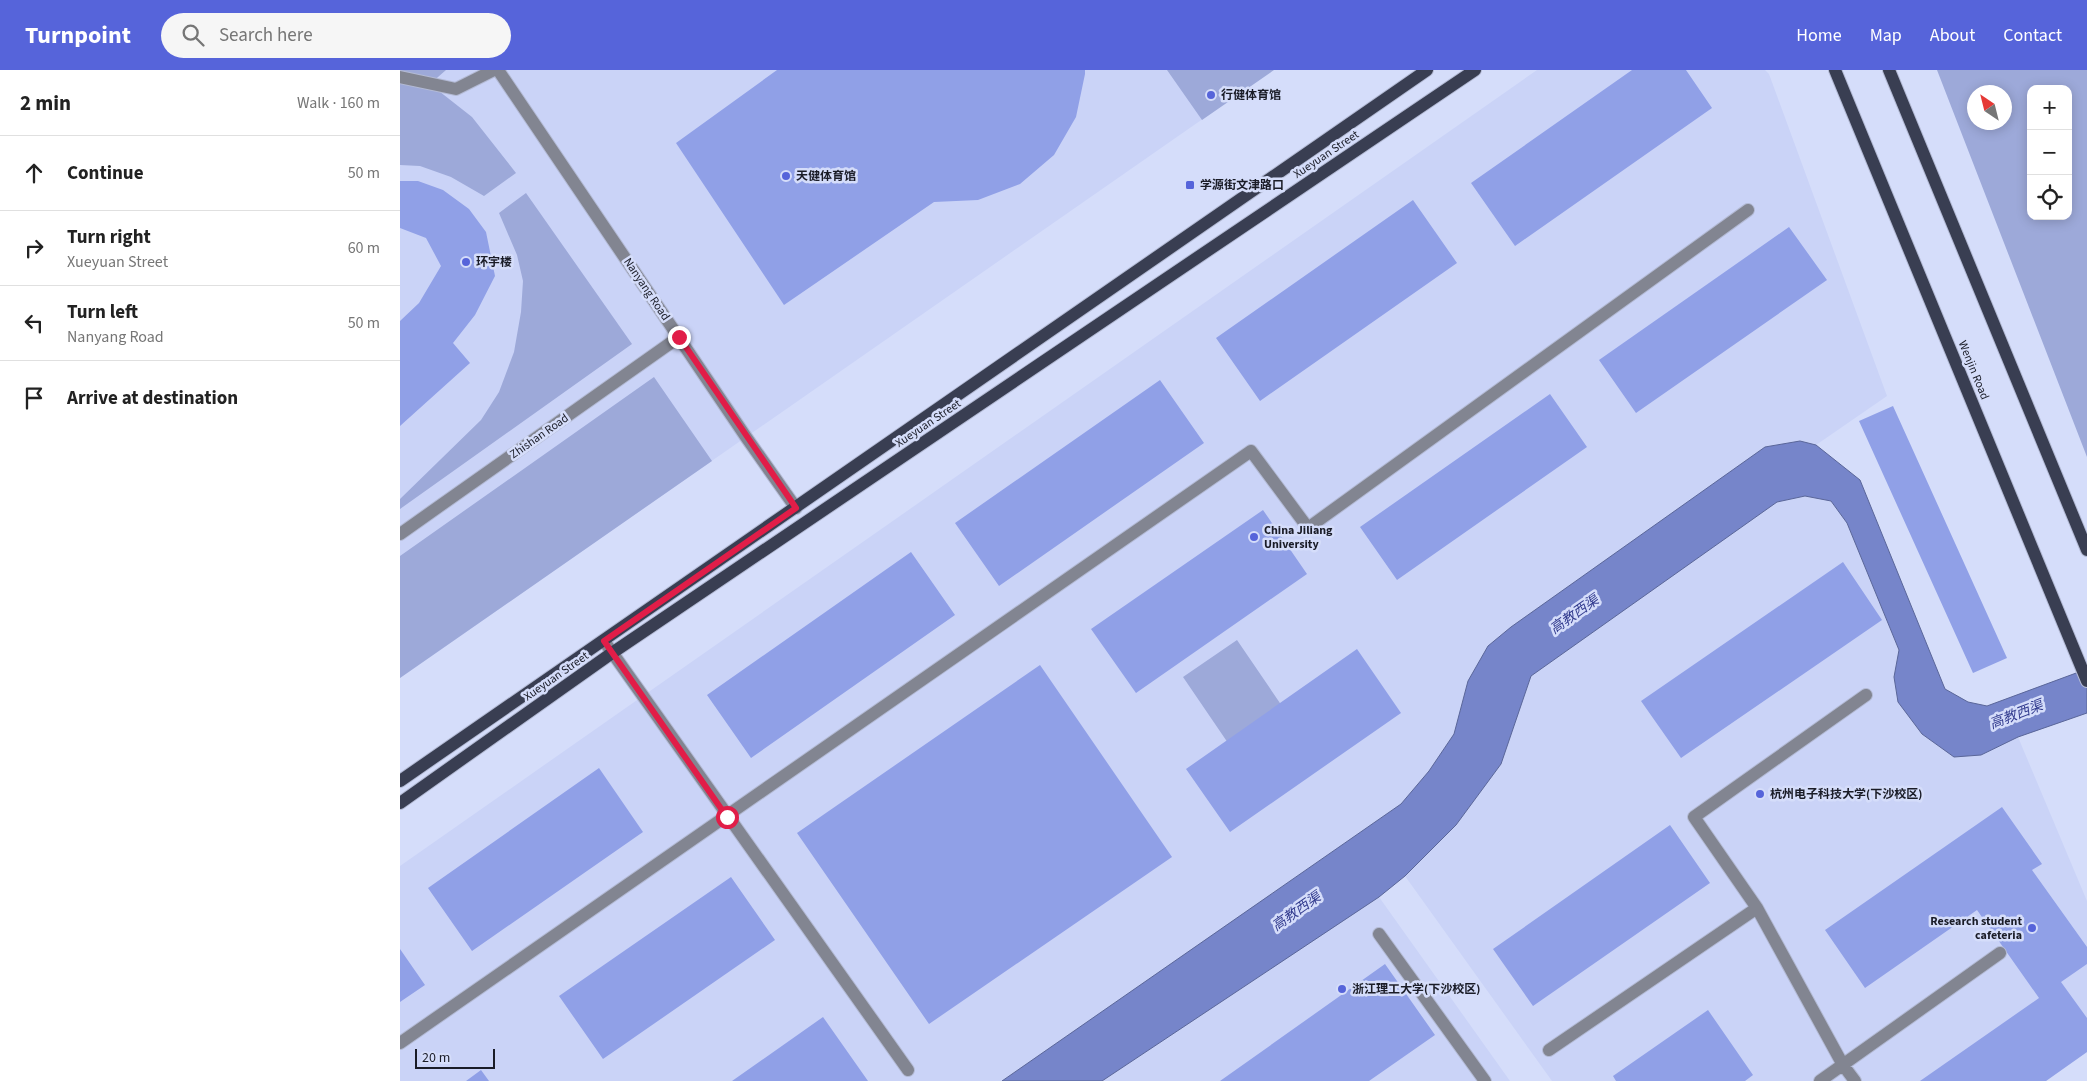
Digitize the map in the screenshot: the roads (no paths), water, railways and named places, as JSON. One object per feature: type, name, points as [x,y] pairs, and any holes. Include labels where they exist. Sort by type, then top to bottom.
[{"type":"main road","name":"Xueyuan Street","points":[[400,781],[1426,70]]},
{"type":"main road","name":"Xueyuan Street","points":[[400,804],[612,653],[1475,70]]},
{"type":"main road","name":"Wenjin Road","points":[[1835,70],[2087,681]]},
{"type":"main road","points":[[1889,70],[2087,550]]},
{"type":"street","points":[[400,77],[456,89],[494,70]]},
{"type":"street","name":"Nanyang Road","points":[[498,70],[796,508]]},
{"type":"street","points":[[400,1043],[1251,451],[1308,528],[1748,210]]},
{"type":"street","name":"Zhishan Road","points":[[400,534],[679,337]]},
{"type":"street","points":[[604,641],[908,1070]]},
{"type":"street","points":[[1855,1081],[1843,1065],[1758,908],[1694,817],[1866,694]]},
{"type":"street","points":[[1549,1050],[1758,908]]},
{"type":"street","points":[[1379,934],[1485,1081]]},
{"type":"street","points":[[1820,1081],[2000,953]]},
{"type":"water","name":"高教西渠","points":[[1800,441],[1816,445],[1860,480],[1945,689],[1968,702],[1987,706],[2087,669],[2087,713],[2018,737],[1981,755],[1954,757],[1922,734],[1898,702],[1894,677],[1899,650],[1847,523],[1831,501],[1805,496],[1777,502],[1531,676],[1501,764],[1456,825],[1405,876],[1379,897],[1102,1081],[1002,1081],[1401,804],[1429,771],[1454,734],[1468,681],[1488,646],[1511,627],[1765,447]]},
{"type":"place","name":"行健体育馆","points":[[1211,95]]},
{"type":"place","name":"天健体育馆","points":[[786,176]]},
{"type":"place","name":"学源街文津路口","points":[[1190,185]]},
{"type":"place","name":"环宇楼","points":[[466,262]]},
{"type":"place","name":"China Jiliang University","points":[[1254,537]]},
{"type":"place","name":"杭州电子科技大学(下沙校区)","points":[[1760,794]]},
{"type":"place","name":"Research student cafeteria","points":[[2032,928]]},
{"type":"place","name":"浙江理工大学(下沙校区)","points":[[1342,989]]}]
